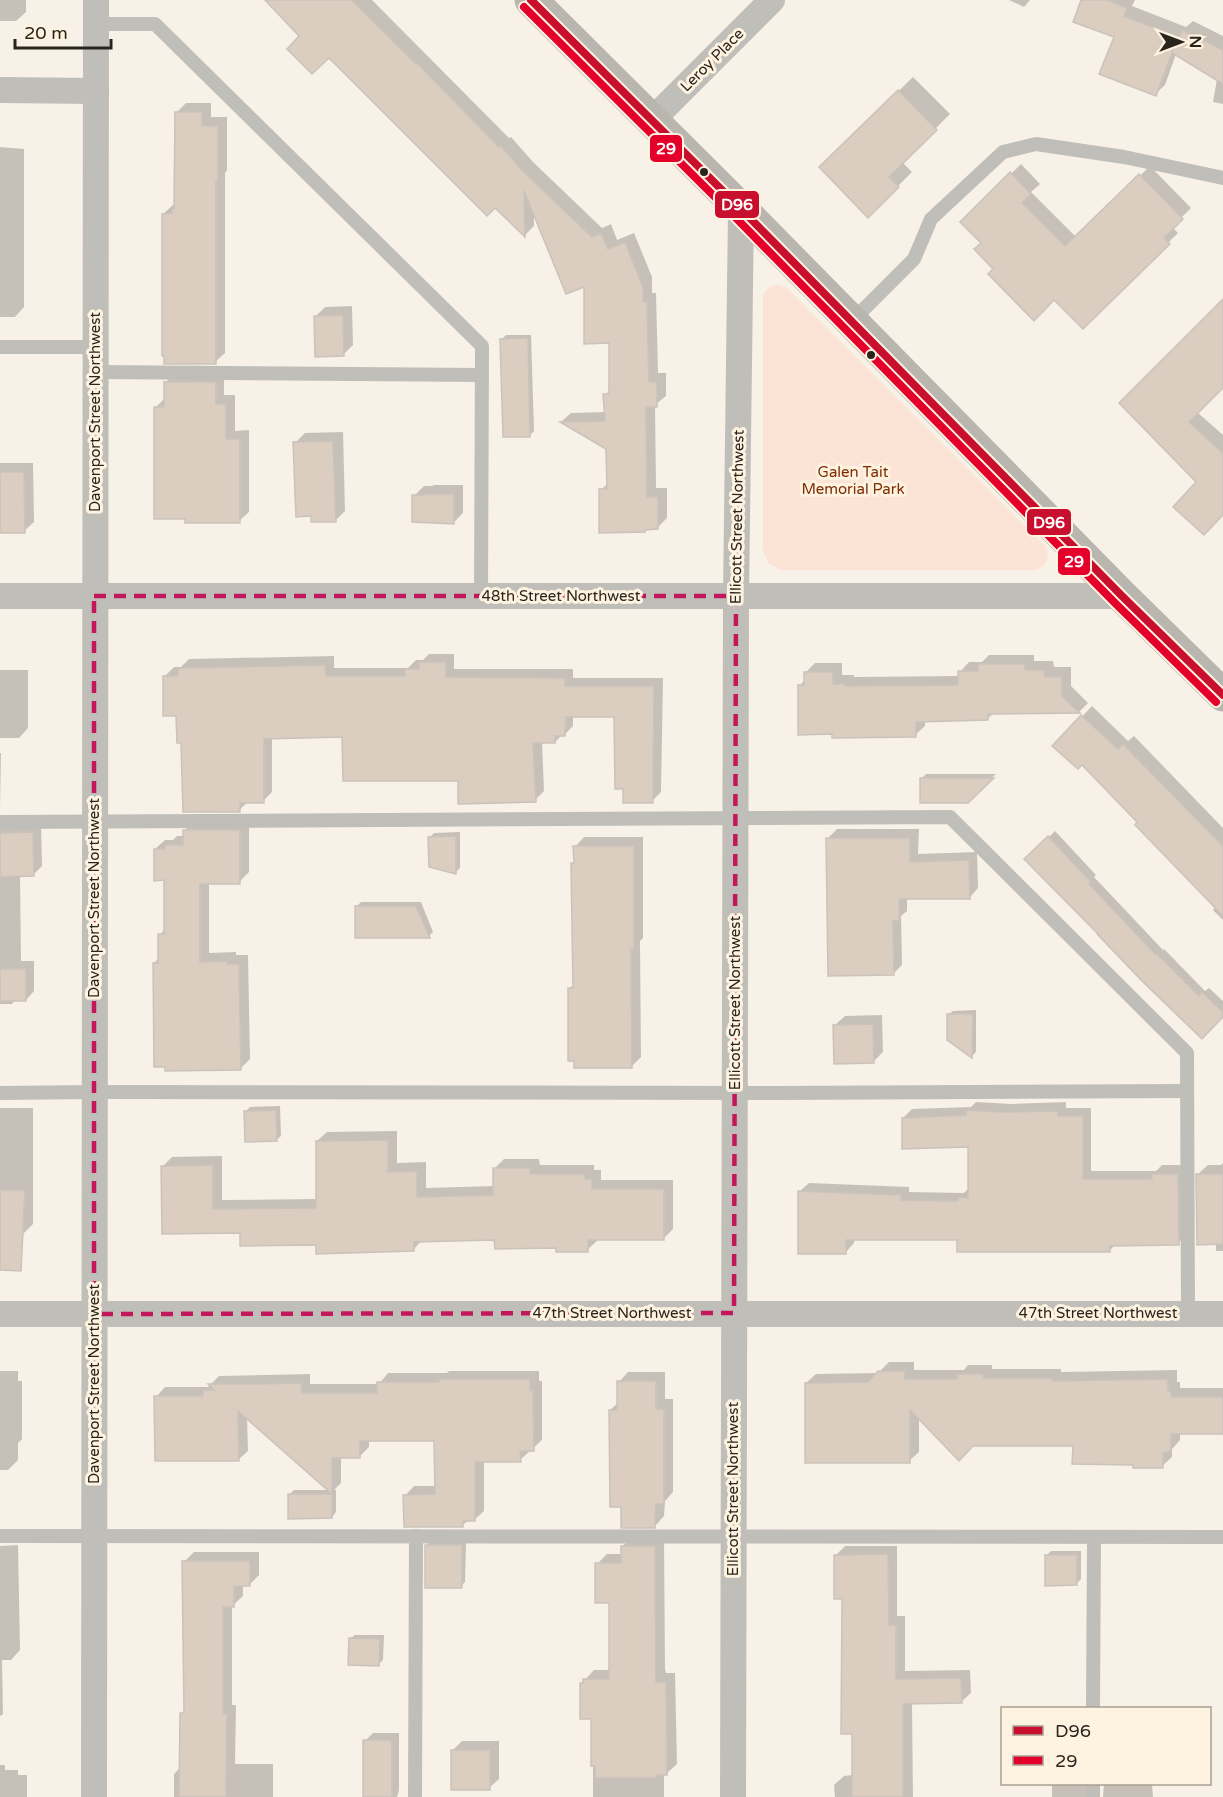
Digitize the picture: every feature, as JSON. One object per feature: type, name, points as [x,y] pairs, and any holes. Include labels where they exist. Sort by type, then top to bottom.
[{"type":"main road","points":[[531,0],[1223,695]]},
{"type":"street","name":"Leroy Place","points":[[651,121],[772,0]]},
{"type":"street","name":"Davenport Street Northwest","points":[[94,1797],[96,12]]},
{"type":"street","points":[[0,90],[96,91]]},
{"type":"street","name":"Ellicott Street Northwest","points":[[733,1797],[736,596],[741,210]]},
{"type":"street","name":"48th Street Northwest","points":[[0,596],[1122,596]]},
{"type":"street","name":"47th Street Northwest","points":[[0,1314],[1223,1314]]},
{"type":"lane","points":[[96,12],[155,24],[482,346],[481,596]]},
{"type":"lane","points":[[852,322],[914,260],[931,219],[1003,152],[1036,144],[1124,157],[1223,178]]},
{"type":"lane","points":[[0,346],[95,360],[482,375]]},
{"type":"lane","points":[[0,822],[950,817],[1187,1053],[1188,1314]]},
{"type":"lane","points":[[0,1093],[1187,1091]]},
{"type":"lane","points":[[0,1536],[1223,1537]]},
{"type":"lane","points":[[416,1536],[416,1797]]},
{"type":"lane","points":[[1093,1707],[1094,1537]]},
{"type":"highlighted area","points":[[94,596],[736,596],[734,1313],[94,1314]]},
{"type":"green space","name":"Galen Tait Memorial Park","points":[[778,285],[787,288],[1046,547],[1048,555],[1043,566],[1036,570],[780,570],[768,563],[763,551],[763,296],[769,288]]},
{"type":"building","points":[[265,0],[352,0],[592,237],[601,233],[608,249],[625,242],[643,287],[643,302],[647,302],[649,382],[657,382],[657,407],[646,407],[647,497],[658,497],[658,529],[645,530],[645,532],[599,533],[599,489],[607,489],[606,449],[560,422],[605,421],[603,394],[609,394],[609,343],[584,344],[584,287],[566,294],[524,191],[525,237],[495,208],[487,216],[329,58],[312,74],[287,49],[299,36]]},
{"type":"building","points":[[1081,0],[1108,0],[1127,8],[1124,16],[1178,37],[1156,96],[1099,74],[1114,37],[1073,22]]},
{"type":"building","points":[[1182,30],[1223,50],[1223,84],[1172,53]]},
{"type":"building","points":[[898,90],[937,130],[889,177],[899,187],[868,218],[819,167]]},
{"type":"building","points":[[175,112],[202,112],[202,126],[218,126],[216,364],[164,364],[164,356],[162,356],[162,214],[172,213],[174,209]]},
{"type":"building","points":[[1010,172],[1031,194],[1022,203],[1065,246],[1139,174],[1183,219],[1164,238],[1170,244],[1083,329],[1054,300],[1034,321],[988,274],[993,269],[974,249],[981,243],[960,222]]},
{"type":"building","points":[[1223,299],[1223,388],[1189,422],[1223,453],[1223,515],[1204,535],[1173,507],[1196,482],[1119,403]]},
{"type":"building","points":[[343,315],[344,356],[315,357],[314,316]]},
{"type":"building","points":[[528,338],[530,437],[503,437],[500,339]]},
{"type":"building","points":[[164,382],[216,382],[216,404],[226,404],[226,439],[240,439],[240,523],[185,523],[185,519],[154,519],[154,407],[164,407]]},
{"type":"building","points":[[333,441],[336,522],[311,522],[311,516],[296,517],[293,442]]},
{"type":"building","points":[[0,472],[24,472],[25,533],[0,533]]},
{"type":"building","points":[[454,494],[454,524],[412,522],[412,495]]},
{"type":"building","points":[[419,662],[446,662],[446,677],[565,678],[565,686],[654,686],[653,803],[623,803],[623,789],[615,789],[614,717],[565,717],[565,736],[555,736],[555,743],[533,743],[536,802],[458,804],[458,781],[343,781],[342,737],[264,739],[264,803],[240,803],[240,812],[183,812],[181,743],[177,743],[176,716],[163,716],[163,676],[178,676],[178,668],[325,665],[326,676],[405,676],[405,669],[419,669]]},
{"type":"building","points":[[978,664],[1025,664],[1025,670],[1044,670],[1045,677],[1062,677],[1062,696],[1080,713],[988,714],[988,720],[916,722],[916,737],[832,738],[832,734],[798,735],[798,685],[804,685],[804,672],[833,672],[833,684],[845,684],[845,686],[958,685],[958,671],[978,671]]},
{"type":"building","points":[[1081,715],[1118,749],[1123,744],[1223,846],[1223,916],[1135,825],[1137,822],[1082,765],[1078,769],[1052,746]]},
{"type":"building","points":[[920,778],[994,778],[968,803],[920,803]]},
{"type":"building","points":[[183,830],[240,830],[240,884],[200,884],[200,962],[227,961],[227,964],[239,964],[241,1070],[165,1071],[165,1067],[154,1067],[153,963],[158,963],[158,934],[164,934],[164,880],[154,881],[154,849],[165,849],[165,845],[183,845]]},
{"type":"building","points":[[33,832],[34,876],[0,877],[0,833]]},
{"type":"building","points":[[456,836],[456,874],[429,867],[428,837]]},
{"type":"building","points":[[1048,836],[1091,882],[1089,884],[1156,955],[1199,996],[1202,992],[1223,1012],[1223,1017],[1202,1039],[1141,980],[1024,859]]},
{"type":"building","points":[[826,838],[910,838],[910,862],[969,860],[970,899],[899,899],[899,921],[893,921],[894,975],[828,976]]},
{"type":"building","points":[[573,846],[634,846],[634,949],[631,949],[632,1068],[574,1068],[574,1061],[568,1061],[568,988],[573,988],[571,863],[574,863]]},
{"type":"building","points":[[355,906],[416,906],[430,938],[355,938]]},
{"type":"building","points":[[0,969],[26,969],[26,1001],[0,1001]]},
{"type":"building","points":[[947,1014],[973,1014],[972,1058],[947,1040]]},
{"type":"building","points":[[873,1024],[874,1063],[834,1064],[833,1025]]},
{"type":"building","points":[[276,1110],[277,1141],[245,1142],[244,1111]]},
{"type":"building","points":[[966,1110],[1058,1111],[1058,1116],[1083,1116],[1083,1179],[1152,1179],[1151,1174],[1178,1174],[1179,1245],[1110,1246],[1110,1252],[957,1252],[957,1240],[846,1240],[846,1254],[798,1254],[798,1191],[901,1195],[901,1200],[958,1201],[958,1197],[968,1198],[968,1147],[902,1149],[902,1118],[966,1115]]},
{"type":"building","points":[[388,1140],[388,1172],[417,1171],[417,1197],[493,1195],[493,1168],[530,1168],[530,1174],[585,1174],[585,1179],[592,1179],[592,1189],[664,1189],[664,1240],[588,1240],[588,1252],[556,1252],[556,1248],[495,1249],[494,1240],[414,1242],[414,1251],[316,1254],[316,1245],[240,1246],[240,1233],[162,1234],[161,1166],[213,1165],[213,1209],[316,1208],[316,1141]]},
{"type":"building","points":[[1196,1174],[1223,1174],[1223,1244],[1197,1245]]},
{"type":"building","points":[[0,1190],[25,1190],[21,1271],[0,1270]]},
{"type":"building","points":[[878,1371],[905,1371],[905,1379],[957,1379],[957,1374],[983,1374],[983,1378],[1052,1378],[1052,1381],[1168,1379],[1168,1391],[1171,1391],[1171,1397],[1223,1397],[1223,1434],[1171,1434],[1171,1451],[1163,1453],[1163,1468],[1072,1464],[1073,1446],[973,1446],[959,1461],[910,1410],[910,1463],[805,1463],[805,1383],[868,1382]]},
{"type":"building","points":[[439,1379],[530,1379],[530,1390],[533,1390],[534,1451],[520,1451],[521,1462],[475,1462],[475,1521],[463,1521],[463,1527],[404,1527],[403,1495],[435,1494],[434,1441],[360,1441],[360,1458],[332,1458],[332,1494],[238,1411],[239,1461],[155,1461],[154,1396],[203,1396],[203,1390],[214,1390],[208,1384],[301,1383],[302,1393],[377,1393],[377,1382],[439,1382]]},
{"type":"building","points":[[617,1381],[656,1381],[656,1409],[664,1409],[664,1504],[656,1504],[655,1528],[621,1528],[621,1507],[610,1507],[609,1410],[617,1410]]},
{"type":"building","points":[[288,1494],[332,1494],[332,1518],[288,1519]]},
{"type":"building","points":[[425,1545],[462,1545],[462,1588],[425,1588]]},
{"type":"building","points":[[621,1546],[655,1546],[656,1682],[666,1682],[667,1740],[667,1775],[656,1775],[656,1778],[595,1778],[595,1766],[591,1766],[591,1719],[580,1719],[580,1683],[583,1683],[583,1679],[609,1679],[609,1603],[595,1603],[595,1563],[621,1563]]},
{"type":"building","points":[[888,1554],[889,1625],[896,1625],[896,1679],[961,1678],[962,1703],[903,1704],[903,1797],[852,1797],[852,1734],[841,1734],[842,1599],[834,1599],[834,1555]]},
{"type":"building","points":[[1045,1555],[1077,1555],[1077,1585],[1045,1586]]},
{"type":"building","points":[[182,1561],[250,1561],[250,1586],[234,1586],[234,1607],[223,1607],[223,1714],[227,1714],[226,1797],[179,1797],[180,1713],[184,1713]]},
{"type":"building","points":[[349,1638],[380,1639],[379,1666],[348,1665]]},
{"type":"building","points":[[363,1740],[392,1740],[392,1797],[363,1797]]},
{"type":"building","points":[[451,1750],[490,1750],[490,1790],[451,1790]]},
{"type":"transit line","name":"D96","points":[[531,0],[1223,695]]},
{"type":"transit line","name":"29","points":[[524,7],[1216,702]]}]
